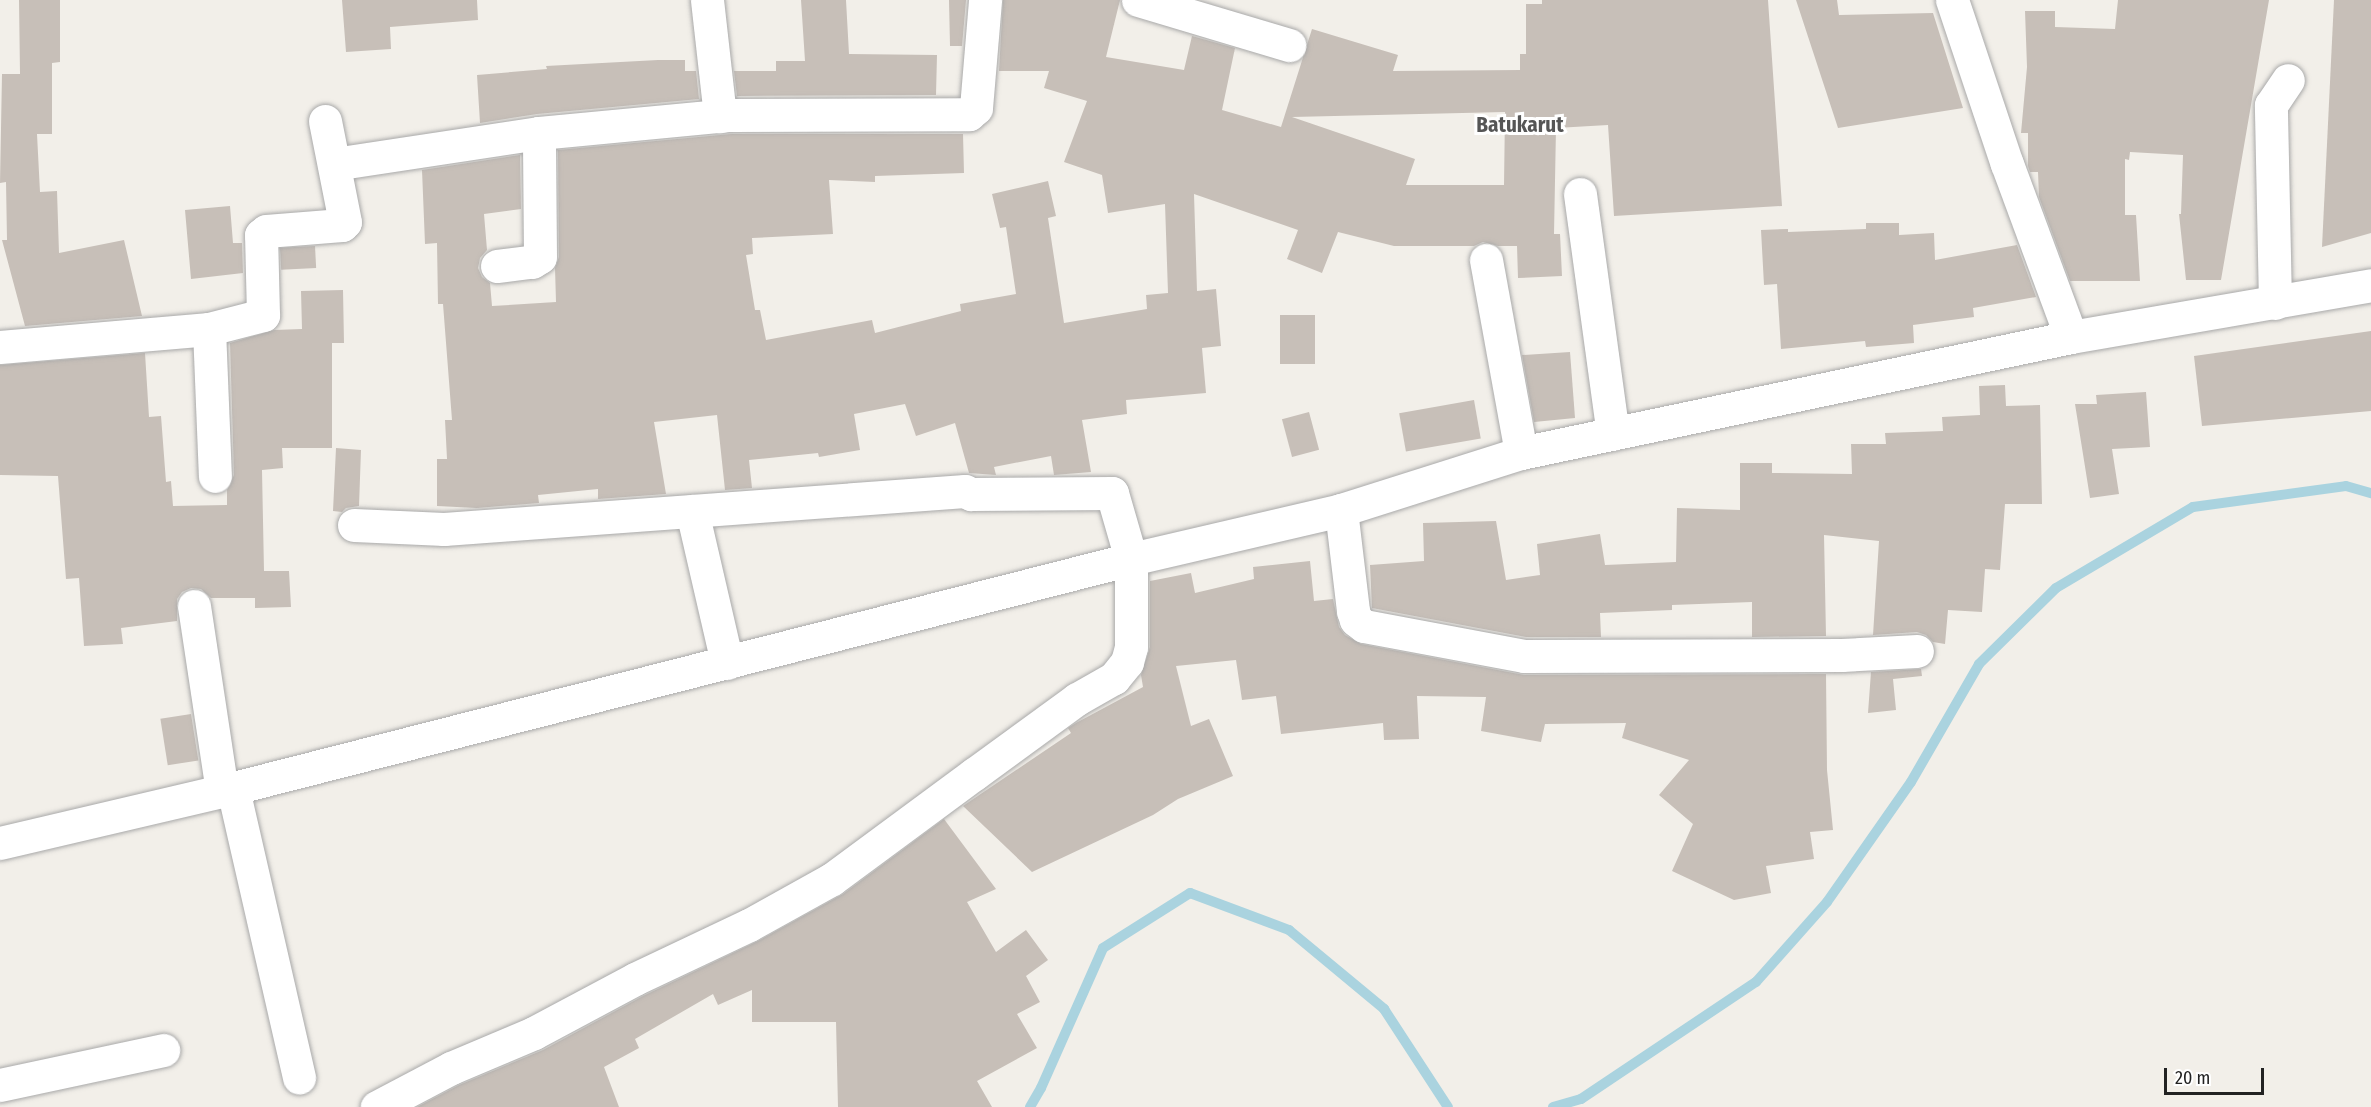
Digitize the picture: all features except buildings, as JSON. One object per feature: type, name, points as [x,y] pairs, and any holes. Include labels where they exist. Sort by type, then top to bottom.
[{"type":"street","points":[[707,0],[720,116]]},
{"type":"street","points":[[334,164],[538,133],[720,116],[974,113],[985,0]]},
{"type":"street","points":[[1138,0],[1289,45]]},
{"type":"street","points":[[1952,0],[2015,186],[2071,337]]},
{"type":"street","points":[[2275,303],[2271,115],[2275,97],[2288,80]]},
{"type":"street","points":[[0,347],[209,329],[263,315],[261,235],[266,231],[342,225],[345,222],[325,121]]},
{"type":"street","points":[[497,266],[532,262],[540,257],[538,133]]},
{"type":"street","points":[[1580,194],[1613,434]]},
{"type":"street","points":[[1486,260],[1521,453]]},
{"type":"street","points":[[0,843],[228,790],[1131,559],[1341,510],[1521,453],[2071,337],[2371,285]]},
{"type":"street","points":[[209,329],[215,476]]},
{"type":"street","points":[[354,525],[444,529],[965,491],[971,494],[1112,493],[1131,559],[1131,648],[1127,662],[1114,678],[1049,720],[832,879],[748,925],[635,979],[534,1033],[451,1068],[377,1107]]},
{"type":"street","points":[[1341,510],[1353,611],[1356,620],[1364,626],[1524,656],[1842,655],[1917,651]]},
{"type":"street","points":[[692,511],[727,663]]},
{"type":"street","points":[[194,606],[228,790],[299,1078]]},
{"type":"street","points":[[0,1085],[163,1050]]},
{"type":"waterway","points":[[1553,1107],[1581,1099],[1756,982],[1827,902],[1911,782],[1979,664],[2056,588],[2193,507],[2346,486],[2371,493]]},
{"type":"waterway","points":[[1030,1107],[1041,1088],[1103,948],[1190,893],[1289,930],[1384,1009],[1448,1107]]},
{"type":"district","name":"Batukarut","points":[[1520,125]]}]
